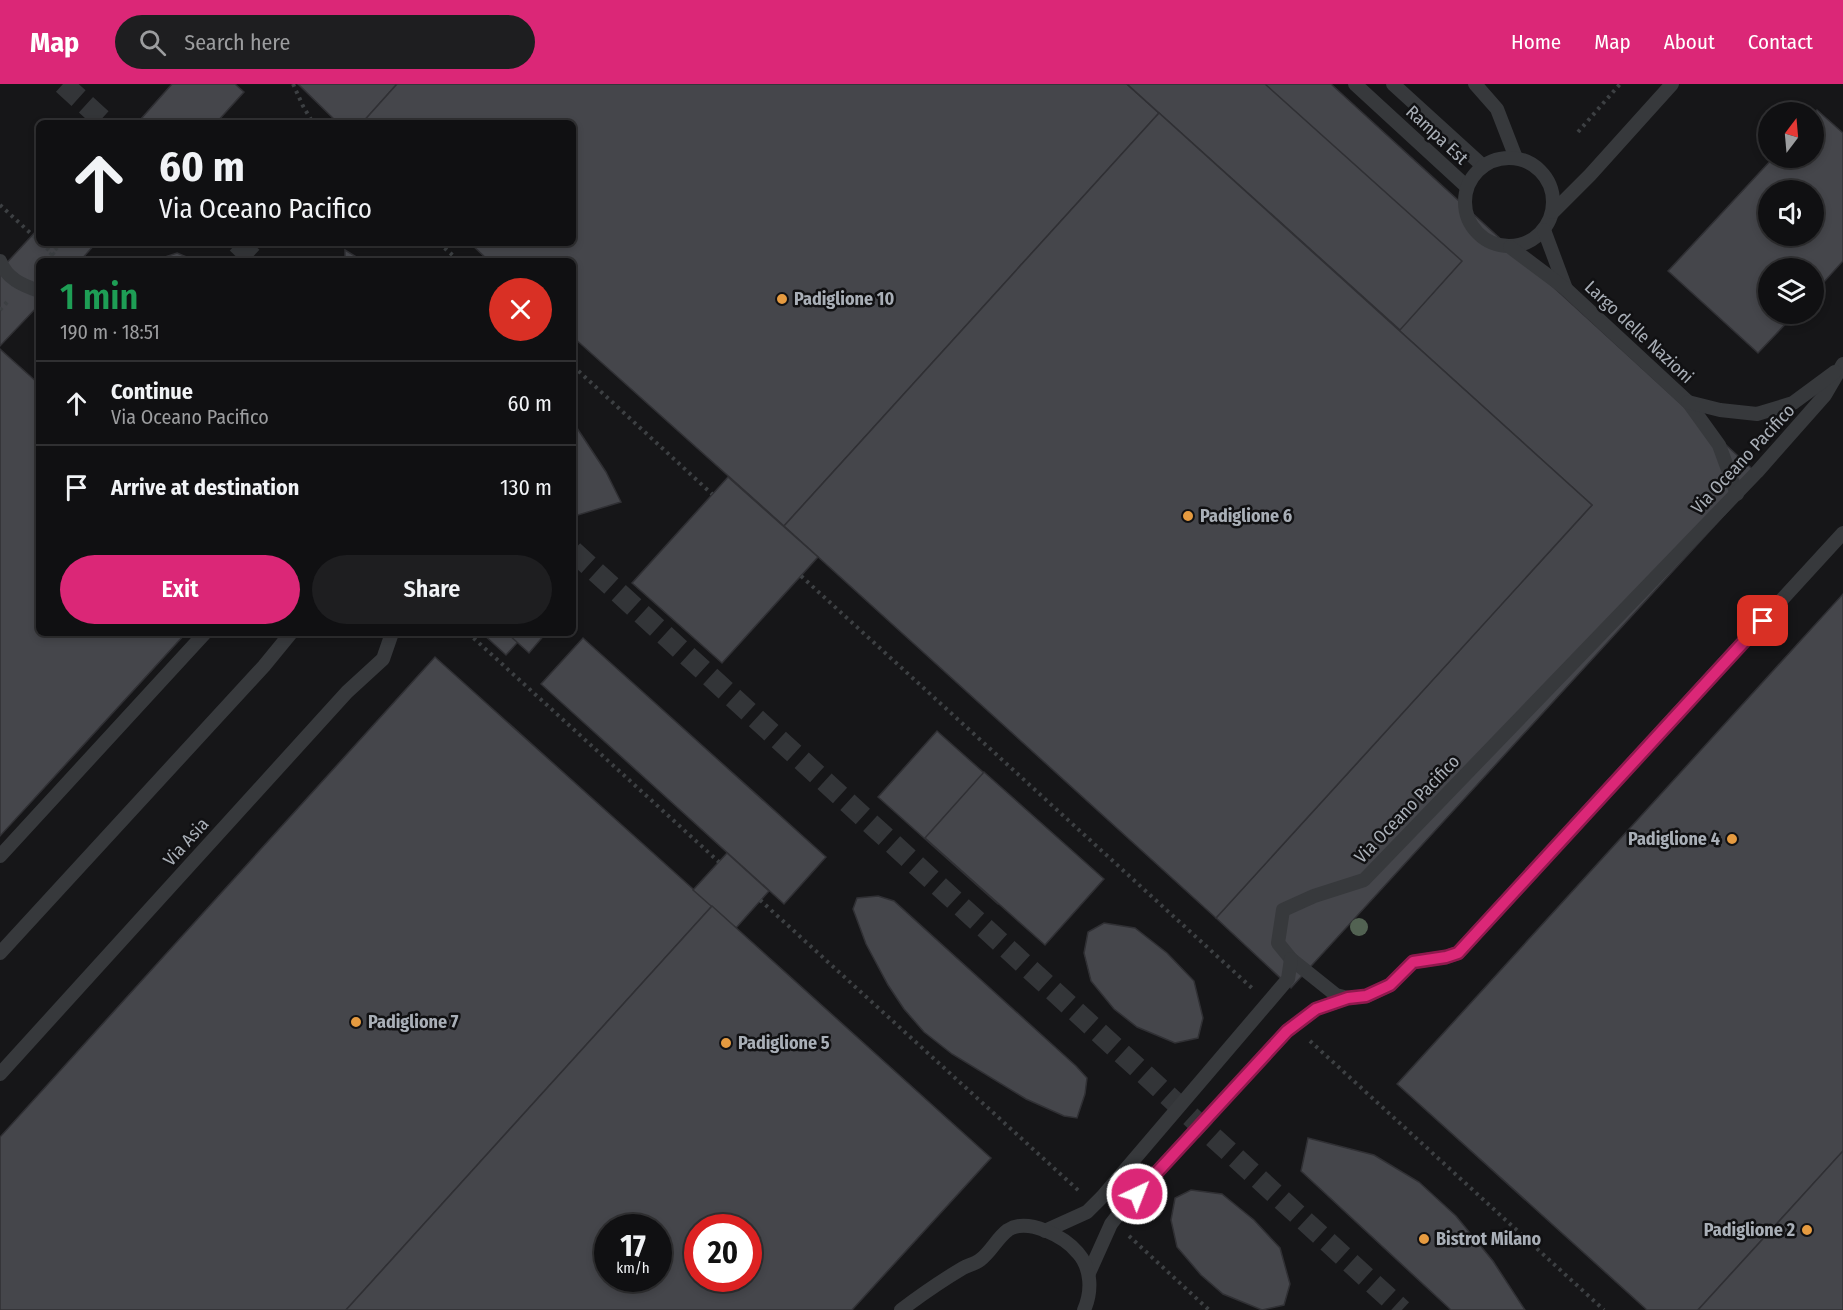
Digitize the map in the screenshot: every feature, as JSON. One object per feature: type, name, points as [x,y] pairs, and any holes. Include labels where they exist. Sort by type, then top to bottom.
[{"type":"lane","name":"Rampa Est","points":[[1356,84],[1467,187]]},
{"type":"lane","points":[[1393,84],[1484,166]]},
{"type":"lane","points":[[1475,84],[1497,110],[1516,158]]},
{"type":"lane","points":[[1553,212],[1554,195],[1550,181],[1536,165],[1516,158],[1500,158],[1484,166],[1475,173],[1467,187],[1465,205],[1468,220],[1477,233],[1491,243],[1510,247],[1531,241],[1544,230],[1553,212],[1590,175],[1672,84]]},
{"type":"lane","name":"Largo delle Nazioni","points":[[1544,230],[1566,289]]},
{"type":"lane","name":"Largo delle Nazioni","points":[[1510,247],[1566,289],[1688,402],[1719,445],[1737,494]]},
{"type":"lane","points":[[0,261],[4,270],[18,283],[36,290]]},
{"type":"lane","name":"Largo delle Nazioni","points":[[1688,402],[1720,410],[1757,414],[1793,403],[1841,366]]},
{"type":"lane","name":"Via Oceano Pacifico","points":[[1348,998],[1336,995],[1291,959],[1278,943],[1283,910],[1314,896],[1364,880],[1737,494],[1825,395],[1841,366]]},
{"type":"lane","points":[[1084,1310],[1089,1298],[1089,1273],[1113,1221],[1287,1031],[1316,1009],[1348,998],[1366,996],[1390,985],[1413,962],[1458,953],[1843,533]]},
{"type":"lane","points":[[0,856],[202,636]]},
{"type":"lane","points":[[0,952],[264,666],[289,636]]},
{"type":"lane","name":"Via Asia","points":[[0,1074],[347,692],[383,659],[391,636]]},
{"type":"lane","points":[[1045,1231],[1087,1212],[1094,1205],[1288,979],[1291,959]]},
{"type":"lane","points":[[901,1310],[966,1266],[980,1260],[1010,1229],[1034,1226],[1056,1236],[1078,1253],[1089,1273]]},
{"type":"path","points":[[293,84],[311,120]]},
{"type":"path","points":[[1578,132],[1620,84]]},
{"type":"path","points":[[0,205],[36,238]]},
{"type":"path","points":[[44,246],[58,258]]},
{"type":"path","points":[[48,258],[59,246]]},
{"type":"path","points":[[442,246],[456,258]]},
{"type":"path","points":[[576,369],[712,494]]},
{"type":"path","points":[[801,576],[1268,1003]]},
{"type":"path","points":[[471,636],[718,862]]},
{"type":"path","points":[[760,900],[1094,1205]]},
{"type":"path","points":[[1293,1026],[1604,1310]]},
{"type":"path","points":[[1113,1221],[1209,1310]]},
{"type":"building","points":[[172,84],[235,84],[244,92],[219,120],[140,120]]},
{"type":"building","points":[[298,84],[397,84],[365,120],[335,120]]},
{"type":"building","name":"Padiglione 10","points":[[397,84],[1127,84],[1159,113],[784,526],[576,340],[576,258],[486,258],[473,246],[576,246],[576,120],[365,120]]},
{"type":"building","points":[[1127,84],[1331,84],[1760,476],[1291,988],[1216,918],[1592,505]]},
{"type":"building","points":[[1127,84],[1265,84],[1462,261],[1400,330]]},
{"type":"building","name":"Padiglione 6","points":[[1159,113],[1592,505],[1216,918],[784,526]]},
{"type":"building","points":[[1824,116],[1843,133],[1843,261],[1824,282],[1824,258],[1758,258],[1758,324],[1786,324],[1758,353],[1668,271],[1764,168],[1824,168]]},
{"type":"building","points":[[36,231],[36,246],[93,246],[83,258],[36,258],[36,308],[0,346],[0,270]]},
{"type":"building","points":[[345,250],[358,258],[345,258]]},
{"type":"building","points":[[177,253],[189,258],[162,258]]},
{"type":"building","points":[[0,349],[36,381],[36,636],[183,636],[0,836]]},
{"type":"building","points":[[576,427],[606,472],[621,502],[578,515],[576,513]]},
{"type":"building","points":[[728,477],[818,557],[722,663],[632,583]]},
{"type":"building","name":"Padiglione 4","points":[[1843,594],[1843,1151],[1698,1310],[1647,1310],[1397,1084]]},
{"type":"building","points":[[485,636],[523,636],[506,655]]},
{"type":"building","points":[[510,636],[543,636],[529,653]]},
{"type":"building","points":[[583,638],[826,857],[784,904],[541,684]]},
{"type":"building","name":"Padiglione 7","points":[[435,657],[712,906],[346,1310],[0,1310],[0,1137]]},
{"type":"building","points":[[937,731],[1057,838],[998,904],[878,797]]},
{"type":"building","points":[[984,772],[1104,879],[1045,945],[925,838]]},
{"type":"building","points":[[727,853],[769,891],[736,928],[693,890]]},
{"type":"building","points":[[878,896],[894,901],[1087,1078],[1085,1094],[1077,1118],[1064,1116],[1026,1099],[952,1054],[924,1032],[904,1009],[888,985],[866,944],[853,909],[857,898]]},
{"type":"building","name":"Padiglione 5","points":[[712,906],[991,1158],[852,1310],[346,1310]]},
{"type":"building","points":[[1104,923],[1135,928],[1167,953],[1194,981],[1203,1018],[1198,1038],[1175,1043],[1137,1027],[1114,1009],[1091,981],[1084,953],[1088,932]]},
{"type":"building","name":"Bistrot Milano","points":[[1308,1138],[1374,1155],[1419,1182],[1456,1216],[1493,1261],[1525,1310],[1451,1310],[1301,1171]]},
{"type":"building","name":"Padiglione 2","points":[[1843,1151],[1843,1310],[1698,1310]]},
{"type":"building","points":[[1191,1190],[1222,1194],[1254,1220],[1280,1248],[1290,1284],[1284,1305],[1262,1310],[1223,1294],[1201,1275],[1177,1247],[1171,1220],[1175,1198]]},
{"type":"tunnel","points":[[63,84],[103,120]]},
{"type":"tunnel","points":[[240,246],[253,258]]},
{"type":"tunnel","points":[[576,554],[1402,1310]]},
{"type":"place","name":"Padiglione 10","points":[[782,299]]},
{"type":"place","name":"Padiglione 6","points":[[1188,516]]},
{"type":"place","name":"Padiglione 4","points":[[1732,839]]},
{"type":"place","name":"Padiglione 7","points":[[356,1022]]},
{"type":"place","name":"Padiglione 5","points":[[726,1043]]},
{"type":"place","name":"Padiglione 2","points":[[1807,1230]]},
{"type":"place","name":"Bistrot Milano","points":[[1424,1239]]},
{"type":"route","points":[[1137,1194],[1287,1031],[1316,1009],[1348,998],[1366,996],[1390,985],[1413,962],[1458,953],[1763,621]]}]
